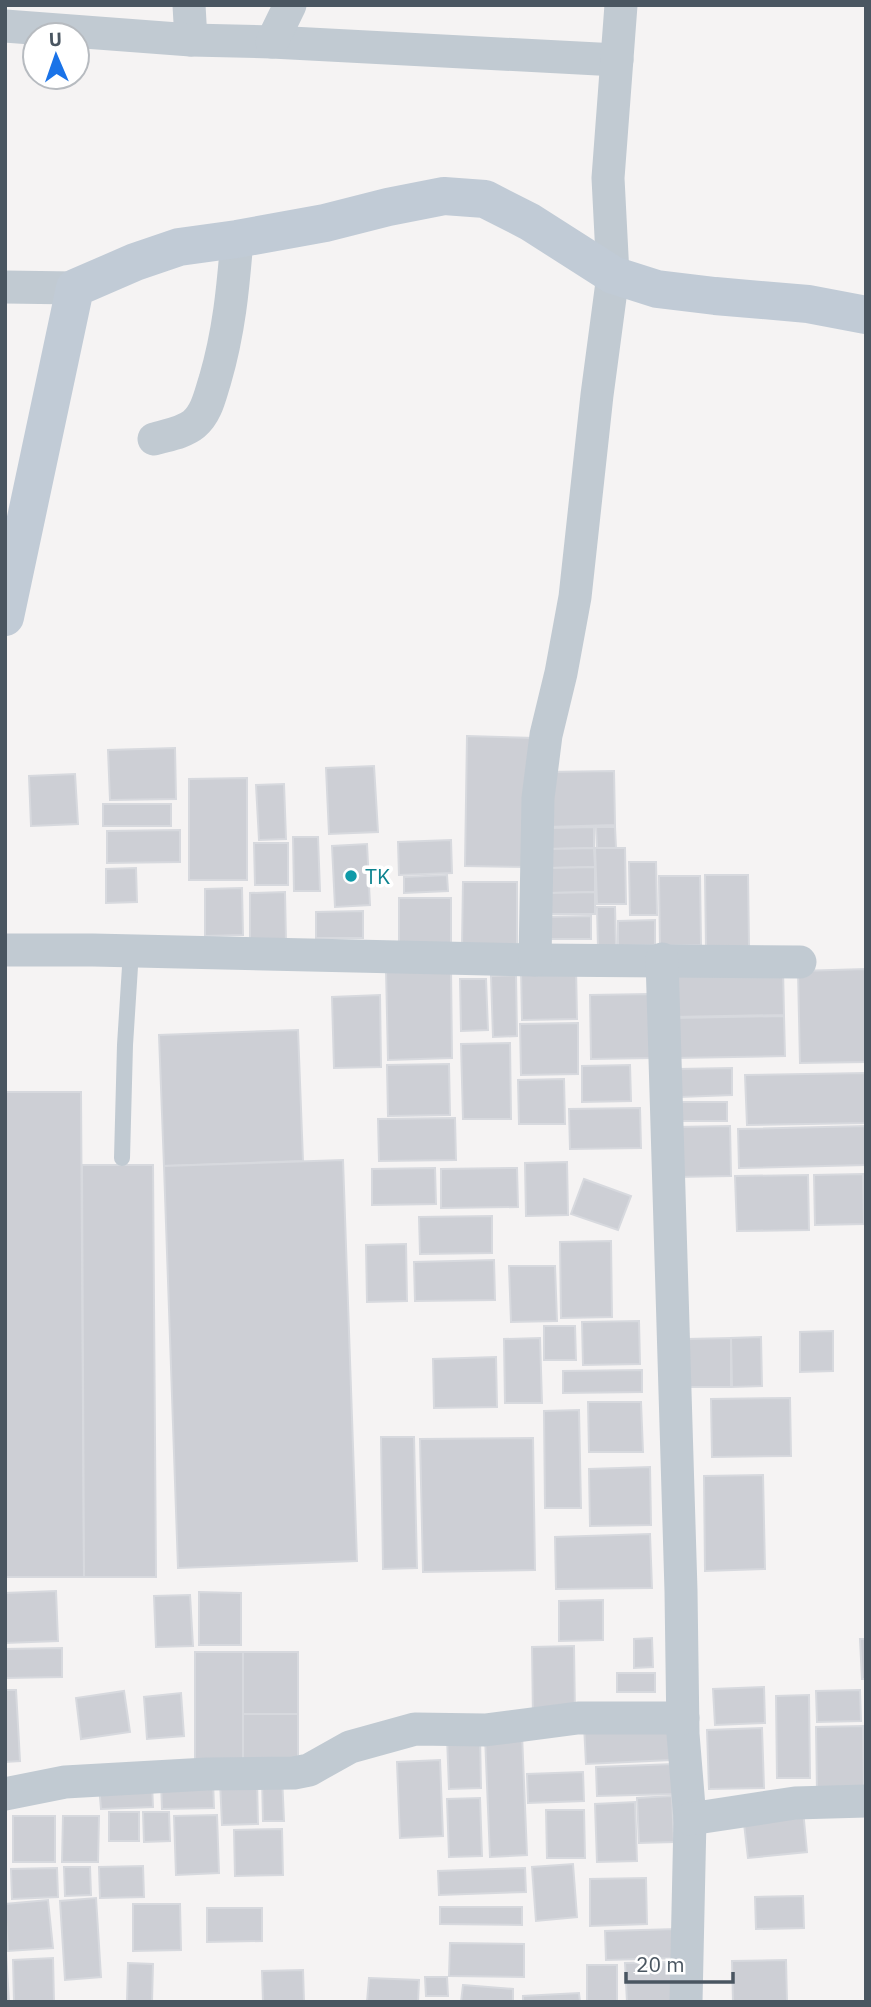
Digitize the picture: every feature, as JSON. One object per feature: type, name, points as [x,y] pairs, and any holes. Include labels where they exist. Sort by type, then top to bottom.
[{"type":"street","points":[[189,5],[191,40]]},
{"type":"street","points":[[272,42],[290,5]]},
{"type":"street","points":[[535,960],[540,785],[546,735],[575,597],[613,275],[608,178],[621,5]]},
{"type":"street","points":[[5,26],[191,40],[617,60]]},
{"type":"street","points":[[5,287],[75,288],[135,262],[179,247],[325,223],[444,196],[485,199],[530,222],[613,275],[657,289],[808,304],[866,315]]},
{"type":"street","points":[[153,439],[183,431],[195,423],[208,404],[226,343],[232,310],[237,239]]},
{"type":"street","points":[[5,617],[75,288]]},
{"type":"street","points":[[5,950],[800,962]]},
{"type":"street","points":[[662,960],[683,1717],[690,1819],[686,2002]]},
{"type":"street","points":[[5,1794],[65,1782],[207,1774],[294,1773],[309,1770],[350,1747],[415,1729],[485,1730],[578,1718],[683,1717]]},
{"type":"street","points":[[690,1819],[795,1803],[866,1801]]},
{"type":"lane","points":[[122,1158],[131,951]]},
{"type":"building","points":[[467,736],[534,738],[531,867],[465,866]]},
{"type":"building","points":[[175,748],[176,799],[110,800],[108,750]]},
{"type":"building","points":[[374,766],[378,832],[329,834],[326,768]]},
{"type":"building","points":[[614,771],[615,825],[547,827],[546,772]]},
{"type":"building","points":[[75,774],[78,824],[31,826],[29,776]]},
{"type":"building","points":[[247,778],[247,880],[189,880],[189,779]]},
{"type":"building","points":[[284,784],[286,839],[259,840],[256,785]]},
{"type":"building","points":[[103,804],[171,804],[171,826],[103,826]]},
{"type":"building","points":[[594,827],[594,848],[550,849],[550,828]]},
{"type":"building","points":[[596,827],[615,827],[616,848],[597,848]]},
{"type":"building","points":[[180,830],[180,862],[107,863],[107,831]]},
{"type":"building","points":[[293,837],[318,837],[320,891],[294,891]]},
{"type":"building","points":[[451,840],[452,873],[399,875],[398,842]]},
{"type":"building","points":[[254,843],[288,843],[288,885],[255,885]]},
{"type":"building","name":"TK","points":[[367,844],[370,905],[335,907],[332,846]]},
{"type":"building","points":[[594,848],[595,867],[550,868],[550,849]]},
{"type":"building","points":[[595,848],[625,848],[626,904],[597,904]]},
{"type":"building","points":[[629,862],[656,862],[657,915],[630,915]]},
{"type":"building","points":[[595,867],[595,892],[551,893],[550,868]]},
{"type":"building","points":[[136,868],[137,902],[106,903],[106,869]]},
{"type":"building","points":[[447,875],[448,891],[404,893],[404,877]]},
{"type":"building","points":[[705,875],[748,875],[749,946],[706,947]]},
{"type":"building","points":[[659,876],[700,876],[701,945],[660,946]]},
{"type":"building","points":[[463,882],[517,882],[517,947],[462,946]]},
{"type":"building","points":[[242,888],[243,935],[205,936],[205,889]]},
{"type":"building","points":[[285,892],[286,943],[250,944],[250,893]]},
{"type":"building","points":[[595,892],[595,914],[551,914],[550,893]]},
{"type":"building","points":[[399,898],[451,898],[451,950],[399,950]]},
{"type":"building","points":[[597,907],[615,907],[616,948],[598,948]]},
{"type":"building","points":[[363,911],[363,938],[316,938],[316,912]]},
{"type":"building","points":[[591,916],[591,939],[543,939],[542,917]]},
{"type":"building","points":[[655,920],[655,945],[618,946],[618,921]]},
{"type":"building","points":[[576,967],[577,1019],[522,1020],[521,968]]},
{"type":"building","points":[[451,968],[452,1058],[388,1060],[386,969]]},
{"type":"building","points":[[783,969],[784,1015],[673,1017],[672,972]]},
{"type":"building","points":[[866,969],[866,1062],[800,1063],[798,971]]},
{"type":"building","points":[[516,975],[517,1036],[493,1037],[491,976]]},
{"type":"building","points":[[460,979],[486,979],[488,1030],[461,1031]]},
{"type":"building","points":[[650,994],[651,1058],[591,1059],[590,995]]},
{"type":"building","points":[[380,995],[381,1067],[334,1068],[332,997]]},
{"type":"building","points":[[784,1016],[785,1056],[674,1058],[673,1018]]},
{"type":"building","points":[[578,1023],[578,1074],[521,1075],[520,1024]]},
{"type":"building","points":[[298,1030],[303,1161],[164,1166],[159,1035]]},
{"type":"building","points":[[510,1043],[511,1119],[463,1119],[461,1044]]},
{"type":"building","points":[[449,1064],[450,1115],[388,1116],[387,1065]]},
{"type":"building","points":[[630,1065],[631,1101],[582,1102],[582,1066]]},
{"type":"building","points":[[732,1068],[732,1095],[680,1097],[679,1069]]},
{"type":"building","points":[[866,1073],[866,1123],[747,1125],[745,1075]]},
{"type":"building","points":[[564,1079],[565,1124],[519,1124],[518,1080]]},
{"type":"building","points":[[5,1092],[81,1092],[84,1577],[5,1577]]},
{"type":"building","points":[[676,1102],[727,1102],[727,1121],[677,1121]]},
{"type":"building","points":[[640,1108],[641,1148],[570,1149],[569,1109]]},
{"type":"building","points":[[455,1118],[456,1160],[379,1161],[378,1119]]},
{"type":"building","points":[[730,1126],[731,1176],[676,1177],[676,1127]]},
{"type":"building","points":[[866,1126],[866,1165],[739,1168],[738,1129]]},
{"type":"building","points":[[343,1160],[357,1561],[178,1568],[164,1166]]},
{"type":"building","points":[[567,1162],[568,1215],[526,1216],[525,1163]]},
{"type":"building","points":[[82,1165],[153,1165],[156,1577],[84,1577]]},
{"type":"building","points":[[435,1168],[436,1204],[372,1205],[372,1169]]},
{"type":"building","points":[[517,1168],[518,1207],[441,1208],[441,1169]]},
{"type":"building","points":[[863,1174],[864,1224],[815,1225],[814,1175]]},
{"type":"building","points":[[808,1175],[809,1230],[737,1231],[735,1176]]},
{"type":"building","points":[[584,1179],[631,1196],[618,1230],[571,1214]]},
{"type":"building","points":[[492,1216],[492,1253],[420,1254],[419,1217]]},
{"type":"building","points":[[611,1241],[612,1317],[561,1318],[560,1242]]},
{"type":"building","points":[[406,1244],[407,1301],[367,1302],[366,1245]]},
{"type":"building","points":[[494,1260],[495,1300],[415,1301],[414,1262]]},
{"type":"building","points":[[509,1266],[555,1266],[557,1321],[511,1322]]},
{"type":"building","points":[[639,1321],[640,1364],[583,1365],[582,1322]]},
{"type":"building","points":[[544,1326],[575,1326],[576,1360],[544,1360]]},
{"type":"building","points":[[833,1331],[833,1371],[800,1372],[800,1332]]},
{"type":"building","points":[[761,1337],[762,1386],[732,1387],[731,1338]]},
{"type":"building","points":[[540,1338],[542,1403],[505,1403],[504,1339]]},
{"type":"building","points":[[731,1338],[731,1387],[688,1387],[687,1339]]},
{"type":"building","points":[[496,1357],[497,1407],[434,1408],[433,1359]]},
{"type":"building","points":[[642,1370],[642,1392],[563,1393],[563,1371]]},
{"type":"building","points":[[790,1398],[791,1456],[712,1457],[711,1399]]},
{"type":"building","points":[[588,1402],[641,1402],[643,1452],[589,1452]]},
{"type":"building","points":[[579,1410],[581,1508],[545,1508],[544,1411]]},
{"type":"building","points":[[381,1437],[414,1437],[417,1568],[383,1569]]},
{"type":"building","points":[[533,1438],[535,1570],[423,1572],[420,1439]]},
{"type":"building","points":[[650,1467],[651,1525],[590,1526],[589,1469]]},
{"type":"building","points":[[763,1475],[765,1569],[705,1571],[704,1476]]},
{"type":"building","points":[[650,1534],[652,1588],[556,1589],[555,1537]]},
{"type":"building","points":[[56,1591],[58,1641],[5,1643],[5,1593]]},
{"type":"building","points":[[199,1592],[241,1593],[241,1645],[199,1645]]},
{"type":"building","points":[[190,1595],[193,1646],[156,1647],[154,1596]]},
{"type":"building","points":[[603,1600],[603,1640],[559,1641],[559,1601]]},
{"type":"building","points":[[652,1638],[653,1667],[634,1668],[634,1639]]},
{"type":"building","points":[[860,1639],[866,1639],[866,1679],[862,1679]]},
{"type":"building","points":[[574,1646],[575,1717],[533,1718],[532,1647]]},
{"type":"building","points":[[62,1648],[62,1677],[5,1678],[5,1649]]},
{"type":"building","points":[[195,1652],[243,1652],[243,1767],[195,1767]]},
{"type":"building","points":[[243,1652],[298,1652],[298,1714],[243,1714]]},
{"type":"building","points":[[617,1673],[655,1673],[655,1692],[617,1692]]},
{"type":"building","points":[[764,1687],[765,1723],[715,1725],[713,1689]]},
{"type":"building","points":[[5,1690],[16,1690],[20,1761],[5,1762]]},
{"type":"building","points":[[860,1690],[861,1721],[817,1722],[816,1691]]},
{"type":"building","points":[[124,1691],[130,1732],[81,1739],[76,1698]]},
{"type":"building","points":[[181,1693],[184,1736],[147,1739],[144,1697]]},
{"type":"building","points":[[809,1695],[810,1778],[777,1778],[776,1696]]},
{"type":"building","points":[[243,1714],[298,1714],[298,1767],[243,1767]]},
{"type":"building","points":[[669,1720],[671,1760],[586,1764],[584,1725]]},
{"type":"building","points":[[863,1726],[864,1791],[817,1792],[816,1727]]},
{"type":"building","points":[[762,1728],[764,1788],[709,1789],[707,1730]]},
{"type":"building","points":[[522,1734],[527,1855],[490,1857],[485,1736]]},
{"type":"building","points":[[480,1736],[481,1788],[449,1789],[447,1737]]},
{"type":"building","points":[[440,1760],[443,1836],[400,1838],[397,1762]]},
{"type":"building","points":[[674,1764],[675,1794],[597,1796],[596,1767]]},
{"type":"building","points":[[583,1772],[584,1801],[528,1803],[527,1774]]},
{"type":"building","points":[[282,1776],[284,1821],[263,1821],[262,1777]]},
{"type":"building","points":[[257,1780],[258,1824],[222,1825],[220,1781]]},
{"type":"building","points":[[213,1781],[214,1808],[162,1809],[161,1782]]},
{"type":"building","points":[[152,1784],[153,1807],[101,1809],[99,1785]]},
{"type":"building","points":[[672,1796],[674,1842],[639,1843],[637,1798]]},
{"type":"building","points":[[480,1798],[482,1856],[449,1857],[447,1799]]},
{"type":"building","points":[[635,1802],[637,1861],[597,1862],[595,1804]]},
{"type":"building","points":[[546,1810],[584,1810],[585,1858],[547,1858]]},
{"type":"building","points":[[803,1810],[807,1852],[748,1858],[743,1815]]},
{"type":"building","points":[[109,1812],[139,1812],[139,1841],[109,1841]]},
{"type":"building","points":[[143,1812],[169,1812],[170,1841],[144,1842]]},
{"type":"building","points":[[217,1815],[219,1873],[176,1875],[174,1816]]},
{"type":"building","points":[[13,1816],[55,1816],[55,1862],[13,1862]]},
{"type":"building","points":[[63,1816],[99,1816],[98,1862],[62,1862]]},
{"type":"building","points":[[282,1829],[283,1875],[235,1876],[234,1830]]},
{"type":"building","points":[[573,1864],[577,1917],[536,1921],[532,1867]]},
{"type":"building","points":[[143,1866],[144,1897],[100,1898],[99,1867]]},
{"type":"building","points":[[64,1867],[90,1867],[91,1895],[65,1896]]},
{"type":"building","points":[[57,1868],[58,1897],[12,1899],[11,1869]]},
{"type":"building","points":[[525,1868],[526,1892],[439,1895],[438,1871]]},
{"type":"building","points":[[646,1878],[647,1924],[590,1926],[590,1879]]},
{"type":"building","points":[[803,1896],[804,1928],[756,1929],[755,1897]]},
{"type":"building","points":[[96,1898],[101,1977],[65,1980],[60,1901]]},
{"type":"building","points":[[48,1900],[53,1948],[8,1951],[5,1904]]},
{"type":"building","points":[[133,1904],[180,1904],[181,1950],[133,1951]]},
{"type":"building","points":[[440,1907],[522,1907],[522,1925],[440,1924]]},
{"type":"building","points":[[207,1908],[262,1908],[262,1941],[207,1942]]},
{"type":"building","points":[[678,1929],[679,1958],[606,1960],[605,1931]]},
{"type":"building","points":[[5,1934],[9,2002],[5,2002]]},
{"type":"building","points":[[450,1943],[524,1944],[524,1977],[449,1976]]},
{"type":"building","points":[[53,1958],[54,2002],[14,2002],[13,1960]]},
{"type":"building","points":[[786,1960],[787,2002],[733,2002],[732,1961]]},
{"type":"building","points":[[672,1962],[674,2002],[627,2002],[625,1963]]},
{"type":"building","points":[[128,1963],[153,1964],[152,2002],[127,2002]]},
{"type":"building","points":[[587,1965],[617,1965],[617,2002],[587,2002]]},
{"type":"building","points":[[303,1970],[304,2002],[263,2002],[262,1971]]},
{"type":"building","points":[[425,1977],[447,1977],[448,1996],[426,1996]]},
{"type":"building","points":[[369,1978],[419,1980],[418,2002],[367,2002]]},
{"type":"building","points":[[463,1985],[513,1989],[513,2002],[461,2002]]},
{"type":"building","points":[[579,1993],[580,2002],[523,2002],[523,1996]]},
{"type":"place","name":"TK","points":[[351,876]]}]
